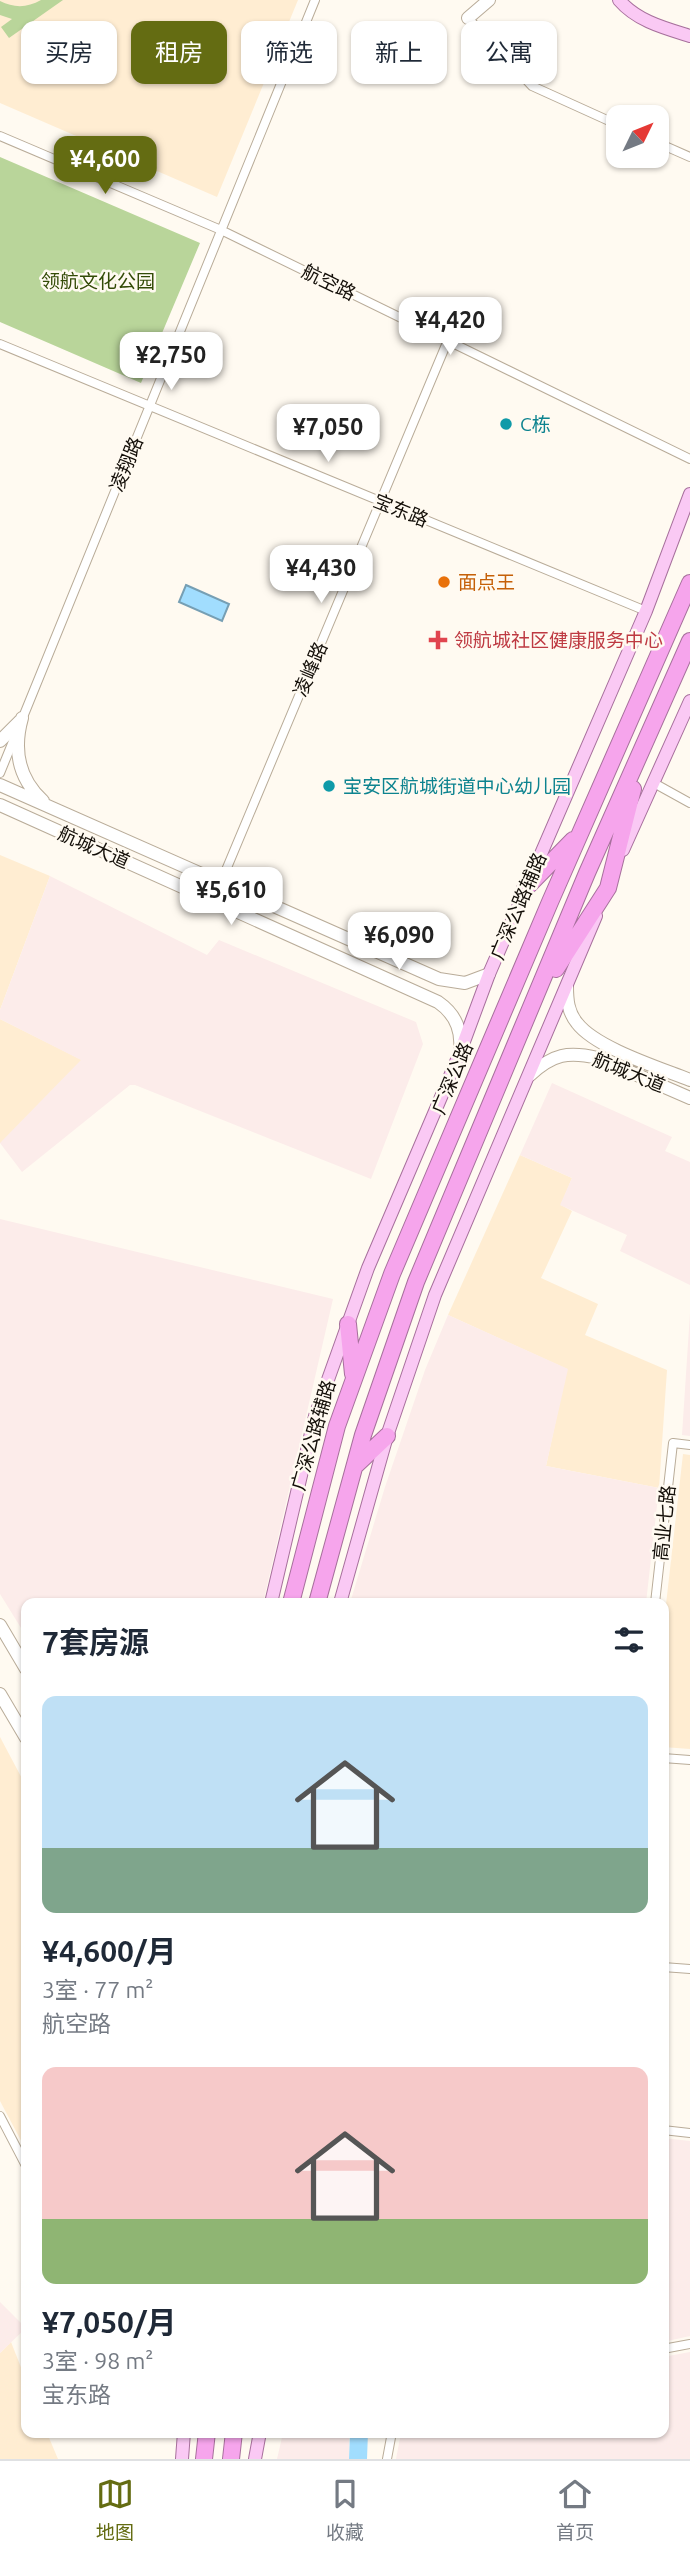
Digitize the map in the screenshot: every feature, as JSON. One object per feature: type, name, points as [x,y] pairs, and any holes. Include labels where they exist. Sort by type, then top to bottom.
[{"type":"highway","name":"广深公路","points":[[292,1598],[337,1426],[392,1274],[690,583]]},
{"type":"highway","points":[[318,1598],[363,1435],[416,1282],[587,873],[690,641]]},
{"type":"highway","points":[[533,1007],[608,887],[645,742]]},
{"type":"highway","points":[[525,889],[580,834]]},
{"type":"highway","points":[[348,1324],[354,1379]]},
{"type":"highway","points":[[354,1467],[387,1436]]},
{"type":"highway","points":[[204,2459],[206,2438]]},
{"type":"highway","points":[[231,2459],[233,2438]]},
{"type":"main road","points":[[468,18],[488,0]]},
{"type":"main road","points":[[618,0],[650,23],[690,36]]},
{"type":"main road","name":"广深公路辅路","points":[[272,1598],[315,1416],[368,1268],[459,1055],[489,974],[646,611],[690,494]]},
{"type":"main road","points":[[341,1598],[387,1436],[435,1295],[652,782],[690,701]]},
{"type":"main road","points":[[0,741],[22,718]]},
{"type":"main road","points":[[22,718],[17,745],[22,772],[36,794],[58,811]]},
{"type":"main road","name":"航城大道","points":[[0,785],[454,983],[477,980],[489,974]]},
{"type":"main road","name":"航城大道","points":[[0,805],[439,1002],[446,1007],[457,1025],[461,1043],[459,1055]]},
{"type":"main road","points":[[370,971],[376,971],[384,965],[384,959],[378,951]]},
{"type":"main road","name":"航城大道","points":[[567,986],[567,1002],[572,1014],[589,1034],[603,1043],[690,1080]]},
{"type":"main road","name":"航城大道","points":[[530,1075],[542,1063],[555,1057],[583,1054],[690,1098]]},
{"type":"main road","points":[[0,1625],[21,1661]]},
{"type":"main road","points":[[0,1694],[21,1730]]},
{"type":"main road","points":[[182,2459],[184,2438]]},
{"type":"main road","points":[[256,2459],[259,2438]]},
{"type":"street","name":"凌翔路","points":[[0,773],[315,0]]},
{"type":"street","points":[[468,18],[532,86],[606,120]]},
{"type":"street","name":"航空路","points":[[0,136],[221,230],[690,459]]},
{"type":"street","points":[[669,148],[690,157]]},
{"type":"street","name":"凌峰路","points":[[221,882],[448,340]]},
{"type":"street","name":"宝东路","points":[[0,344],[646,611]]},
{"type":"street","points":[[652,782],[690,803]]},
{"type":"street","name":"高业七路","points":[[656,1598],[673,1443],[690,1445]]},
{"type":"street","points":[[669,1758],[690,1760]]},
{"type":"street","points":[[669,1967],[690,1969]]},
{"type":"street","points":[[0,2116],[21,2156]]},
{"type":"street","points":[[669,2131],[690,2133]]},
{"type":"street","points":[[669,2349],[690,2344]]},
{"type":"street","points":[[387,2459],[391,2438]]},
{"type":"shaded area","points":[[0,0],[298,0],[289,21],[241,21],[241,84],[263,84],[217,197],[0,103]]},
{"type":"shaded area","points":[[0,855],[50,876],[0,1010]]},
{"type":"shaded area","points":[[50,876],[207,955],[219,940],[416,1022],[423,1044],[371,1179],[135,1085],[130,1085],[22,1172],[0,1143],[81,1060],[0,1019],[0,1010]]},
{"type":"shaded area","points":[[0,1019],[82,1060],[1,1143],[0,1143]]},
{"type":"shaded area","points":[[552,1083],[672,1137],[665,1151],[690,1162],[690,1285],[620,1251],[627,1235],[560,1205],[572,1178],[520,1155]]},
{"type":"shaded area","points":[[520,1155],[572,1178],[561,1205],[572,1211],[541,1278],[598,1304],[585,1335],[667,1370],[659,1488],[546,1466],[567,1369],[448,1315]]},
{"type":"shaded area","points":[[0,1219],[333,1299],[264,1598],[21,1598],[21,1628],[0,1594]]},
{"type":"shaded area","points":[[690,1313],[690,1436],[682,1435]]},
{"type":"shaded area","points":[[448,1315],[568,1369],[546,1466],[659,1488],[647,1598],[352,1598],[385,1487],[425,1370]]},
{"type":"shaded area","points":[[683,1454],[690,1455],[690,1749],[669,1747],[669,1598],[667,1598]]},
{"type":"shaded area","points":[[0,1737],[21,1777],[21,2141],[0,2101]]},
{"type":"shaded area","points":[[669,2139],[690,2141],[690,2336],[669,2341]]},
{"type":"shaded area","points":[[0,2302],[21,2323],[21,2333],[0,2353]]},
{"type":"shaded area","points":[[11,2342],[21,2367],[21,2438],[49,2438],[58,2459],[0,2459],[0,2353]]},
{"type":"shaded area","points":[[690,2352],[690,2459],[396,2459],[400,2438],[669,2438],[669,2356]]},
{"type":"shaded area","points":[[282,2438],[349,2438],[349,2459],[277,2459]]},
{"type":"green space","points":[[41,0],[63,0],[33,21],[21,21],[21,30],[9,38],[1,27],[12,19],[0,15],[0,1],[10,5],[31,5]]},
{"type":"green space","name":"领航文化公园","points":[[0,157],[200,243],[141,383],[0,322]]},
{"type":"water","points":[[186,585],[229,604],[222,621],[179,602]]},
{"type":"waterway","points":[[358,2459],[359,2438]]},
{"type":"place","name":"C栋","points":[[506,424]]},
{"type":"place","name":"面点王","points":[[444,582]]},
{"type":"place","name":"领航城社区健康服务中心","points":[[438,640]]},
{"type":"place","name":"宝安区航城街道中心幼儿园","points":[[329,786]]}]
